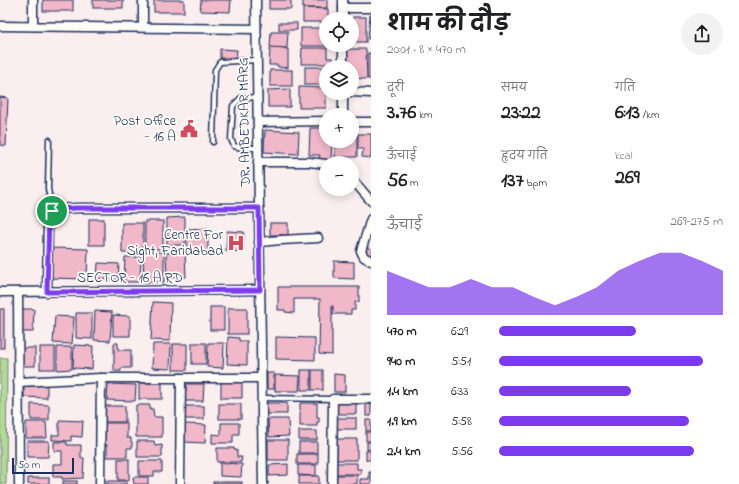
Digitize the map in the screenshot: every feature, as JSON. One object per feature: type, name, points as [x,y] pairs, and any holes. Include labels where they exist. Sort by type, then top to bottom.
[{"type":"street","points":[[33,0],[33,26]]},
{"type":"street","points":[[143,0],[143,27]]},
{"type":"street","name":"DR. AMBEDKAR MARG","points":[[256,0],[263,484]]},
{"type":"street","points":[[343,4],[371,8]]},
{"type":"street","points":[[0,26],[256,29]]},
{"type":"street","points":[[359,92],[371,93]]},
{"type":"street","points":[[258,122],[319,121]]},
{"type":"street","points":[[359,122],[371,122]]},
{"type":"street","points":[[258,162],[319,163]]},
{"type":"street","points":[[359,187],[371,201]]},
{"type":"street","points":[[47,292],[48,225],[49,216],[52,211],[56,209],[259,208]]},
{"type":"street","points":[[371,219],[361,251],[364,258],[371,261]]},
{"type":"street","points":[[259,242],[318,238]]},
{"type":"street","name":"SECTOR - 16 A RD","points":[[0,292],[260,290]]},
{"type":"street","points":[[18,292],[19,484]]},
{"type":"street","points":[[18,382],[101,378],[262,378]]},
{"type":"street","points":[[100,484],[101,378]]},
{"type":"street","points":[[180,484],[181,378]]},
{"type":"street","points":[[332,484],[333,399],[371,400]]},
{"type":"lane","points":[[213,142],[215,70],[220,62],[257,60]]},
{"type":"lane","points":[[257,97],[241,98],[232,106],[232,139],[234,146],[242,148],[258,148]]},
{"type":"lane","points":[[49,140],[48,189],[52,211]]},
{"type":"lane","points":[[262,398],[333,399]]},
{"type":"green space","points":[[0,358],[7,358],[6,484],[0,484]]},
{"type":"building","points":[[43,0],[73,0],[73,11],[43,11]]},
{"type":"building","points":[[93,0],[123,0],[123,8],[93,8]]},
{"type":"building","points":[[154,0],[184,0],[184,12],[154,12]]},
{"type":"building","points":[[201,0],[231,0],[230,12],[200,11]]},
{"type":"building","points":[[269,0],[291,0],[291,9],[269,9]]},
{"type":"building","points":[[303,0],[327,0],[327,8],[303,8]]},
{"type":"building","points":[[303,8],[328,9],[328,12],[319,12],[319,22],[303,22]]},
{"type":"building","points":[[370,15],[371,39],[368,39]]},
{"type":"building","points":[[359,17],[366,17],[366,42],[359,42]]},
{"type":"building","points":[[279,23],[297,23],[297,30],[279,30]]},
{"type":"building","points":[[301,28],[319,28],[319,46],[301,46]]},
{"type":"building","points":[[271,32],[288,32],[287,48],[270,47]]},
{"type":"building","points":[[270,48],[288,49],[288,68],[278,67],[278,65],[269,65]]},
{"type":"building","points":[[302,48],[319,48],[319,52],[327,52],[327,58],[332,58],[332,60],[319,60],[319,64],[301,64]]},
{"type":"building","points":[[220,49],[237,50],[236,59],[220,58]]},
{"type":"building","points":[[359,49],[366,49],[367,79],[359,78],[359,60],[347,60],[347,52],[359,52]]},
{"type":"building","points":[[368,53],[371,53],[371,79],[368,79]]},
{"type":"building","points":[[305,67],[319,67],[319,85],[305,85]]},
{"type":"building","points":[[270,70],[292,70],[292,86],[270,86]]},
{"type":"building","points":[[299,87],[319,88],[319,100],[326,100],[326,108],[299,108]]},
{"type":"building","points":[[290,89],[290,107],[268,107],[268,90]]},
{"type":"building","points":[[0,97],[8,98],[6,146],[0,145]]},
{"type":"building","points":[[310,128],[319,128],[319,148],[332,148],[331,156],[309,155]]},
{"type":"building","points":[[265,130],[299,132],[298,154],[264,152]]},
{"type":"building","points":[[359,134],[371,134],[371,158],[362,157],[363,149],[358,149]]},
{"type":"building","points":[[335,148],[357,148],[357,156],[335,156]]},
{"type":"building","points":[[185,217],[185,245],[167,245],[167,218]]},
{"type":"building","points":[[89,219],[104,219],[104,245],[89,245]]},
{"type":"building","points":[[145,221],[163,221],[163,249],[145,249]]},
{"type":"building","points":[[122,223],[143,223],[143,249],[129,249],[129,253],[122,253]]},
{"type":"building","points":[[270,223],[288,223],[288,235],[270,235]]},
{"type":"building","points":[[208,228],[208,253],[187,254],[187,229]]},
{"type":"building","points":[[227,231],[244,232],[243,252],[226,251]]},
{"type":"building","points":[[366,247],[371,249],[371,258],[363,255]]},
{"type":"building","points":[[50,248],[88,249],[87,279],[50,278]]},
{"type":"building","points":[[143,252],[164,252],[164,282],[144,282]]},
{"type":"building","points":[[185,252],[186,277],[167,278],[166,253]]},
{"type":"building","points":[[125,257],[141,257],[140,282],[124,282]]},
{"type":"building","points":[[334,261],[354,262],[354,279],[334,278]]},
{"type":"building","points":[[98,263],[119,264],[118,280],[97,279]]},
{"type":"building","points":[[278,287],[359,287],[359,302],[355,302],[355,310],[351,310],[351,314],[333,314],[332,306],[332,355],[319,354],[320,299],[294,299],[294,313],[285,312],[285,310],[278,310]]},
{"type":"building","points":[[153,302],[171,303],[170,341],[151,340]]},
{"type":"building","points":[[210,307],[224,307],[224,330],[210,330]]},
{"type":"building","points":[[228,308],[247,308],[247,334],[228,334]]},
{"type":"building","points":[[0,309],[4,309],[4,348],[0,348]]},
{"type":"building","points":[[20,309],[34,309],[33,332],[19,332]]},
{"type":"building","points":[[95,311],[112,312],[110,341],[94,340]]},
{"type":"building","points":[[76,313],[92,313],[92,339],[76,338]]},
{"type":"building","points":[[113,315],[130,316],[130,336],[113,336]]},
{"type":"building","points":[[55,316],[74,317],[72,344],[53,343]]},
{"type":"building","points":[[228,337],[239,338],[239,341],[247,341],[247,365],[227,364]]},
{"type":"building","points":[[276,337],[315,338],[315,360],[276,359]]},
{"type":"building","points":[[114,343],[118,343],[118,350],[131,350],[131,368],[121,368],[121,371],[114,371]]},
{"type":"building","points":[[192,343],[206,343],[206,364],[192,364]]},
{"type":"building","points":[[208,343],[224,343],[223,368],[207,367]]},
{"type":"building","points":[[153,344],[171,344],[170,369],[152,368]]},
{"type":"building","points":[[173,344],[187,344],[187,370],[173,370]]},
{"type":"building","points":[[74,345],[93,346],[92,369],[73,368]]},
{"type":"building","points":[[40,347],[55,347],[55,369],[40,369]]},
{"type":"building","points":[[57,347],[72,347],[72,369],[57,370]]},
{"type":"building","points":[[22,348],[35,348],[35,366],[22,366]]},
{"type":"building","points":[[301,370],[311,370],[311,390],[301,390]]},
{"type":"building","points":[[312,370],[323,370],[323,390],[312,390]]},
{"type":"building","points":[[267,373],[274,373],[274,389],[267,389]]},
{"type":"building","points":[[334,374],[345,375],[345,392],[334,392]]},
{"type":"building","points":[[275,375],[300,376],[299,391],[275,391]]},
{"type":"building","points":[[221,381],[242,382],[242,398],[221,398]]},
{"type":"building","points":[[24,383],[47,384],[47,398],[24,397]]},
{"type":"building","points":[[139,383],[162,383],[162,399],[139,399]]},
{"type":"building","points":[[108,384],[136,385],[135,401],[107,400]]},
{"type":"building","points":[[186,384],[204,384],[203,401],[182,401],[182,392],[186,392]]},
{"type":"building","points":[[266,403],[287,403],[287,414],[266,414]]},
{"type":"building","points":[[300,403],[317,403],[317,417],[319,417],[319,422],[317,422],[317,426],[300,426]]},
{"type":"building","points":[[336,403],[356,403],[356,414],[336,414]]},
{"type":"building","points":[[31,404],[49,405],[49,420],[31,420]]},
{"type":"building","points":[[219,404],[241,404],[241,419],[219,419]]},
{"type":"building","points":[[366,404],[371,404],[371,416],[366,416]]},
{"type":"building","points":[[136,405],[150,405],[150,409],[153,409],[154,417],[162,417],[162,437],[136,437]]},
{"type":"building","points":[[105,406],[125,406],[125,422],[105,422]]},
{"type":"building","points":[[185,406],[204,406],[204,419],[185,419]]},
{"type":"building","points":[[335,418],[356,418],[356,429],[335,429]]},
{"type":"building","points":[[268,419],[288,419],[289,436],[269,437]]},
{"type":"building","points":[[59,420],[83,421],[82,437],[71,436],[71,441],[52,440],[52,435],[59,435]]},
{"type":"building","points":[[366,420],[371,420],[371,431],[366,431]]},
{"type":"building","points":[[26,422],[46,422],[47,438],[26,438]]},
{"type":"building","points":[[103,423],[127,423],[127,438],[131,438],[132,448],[127,448],[127,457],[107,457],[107,445],[103,445]]},
{"type":"building","points":[[221,423],[239,423],[239,434],[233,434],[233,443],[212,443],[212,434],[221,435]]},
{"type":"building","points":[[185,424],[206,425],[205,443],[184,442]]},
{"type":"building","points":[[299,431],[317,431],[317,440],[299,440]]},
{"type":"building","points":[[366,432],[371,432],[371,441],[366,441]]},
{"type":"building","points":[[337,439],[357,439],[357,460],[337,460]]},
{"type":"building","points":[[268,440],[288,440],[288,460],[268,460]]},
{"type":"building","points":[[27,441],[49,441],[48,457],[27,457]]},
{"type":"building","points":[[137,441],[154,441],[155,446],[162,445],[162,457],[137,457]]},
{"type":"building","points":[[54,442],[67,442],[67,445],[81,445],[81,458],[84,458],[83,478],[62,479],[62,477],[53,477],[53,464],[62,464],[62,451],[54,451]]},
{"type":"building","points":[[299,442],[317,442],[317,453],[299,453]]},
{"type":"building","points":[[367,442],[371,442],[371,449],[367,450]]},
{"type":"building","points":[[217,448],[234,448],[234,450],[237,450],[237,457],[242,457],[241,462],[217,462]]},
{"type":"building","points":[[366,451],[371,451],[371,460],[366,460]]},
{"type":"building","points":[[297,454],[318,454],[318,464],[297,464]]},
{"type":"building","points":[[118,459],[129,459],[129,480],[118,480]]},
{"type":"building","points":[[139,461],[162,461],[162,472],[154,472],[154,476],[139,476]]},
{"type":"building","points":[[220,463],[242,464],[241,477],[220,476]]},
{"type":"building","points":[[336,463],[357,463],[357,469],[361,469],[361,474],[336,474]]},
{"type":"building","points":[[288,464],[288,475],[269,476],[269,465]]},
{"type":"building","points":[[298,465],[316,465],[316,476],[298,475]]},
{"type":"building","points":[[369,472],[371,472],[371,484],[360,484],[360,479],[369,479]]},
{"type":"building","points":[[336,475],[357,475],[357,484],[336,484]]},
{"type":"building","points":[[299,476],[319,476],[319,484],[299,484]]},
{"type":"building","points":[[133,477],[148,477],[148,484],[134,484]]},
{"type":"building","points":[[28,478],[49,478],[49,484],[28,484]]},
{"type":"building","points":[[63,481],[77,481],[77,484],[63,484]]},
{"type":"building","points":[[107,481],[127,481],[127,484],[107,484]]},
{"type":"building","points":[[213,482],[242,482],[242,484],[213,484]]},
{"type":"place","name":"Post Office - 16 A","points":[[189,129]]},
{"type":"place","name":"Centre For Sight, Faridabad","points":[[236,243]]},
{"type":"route","points":[[77,208],[259,208],[260,290],[47,292],[48,225],[49,216],[52,211],[56,209],[77,208]]}]
